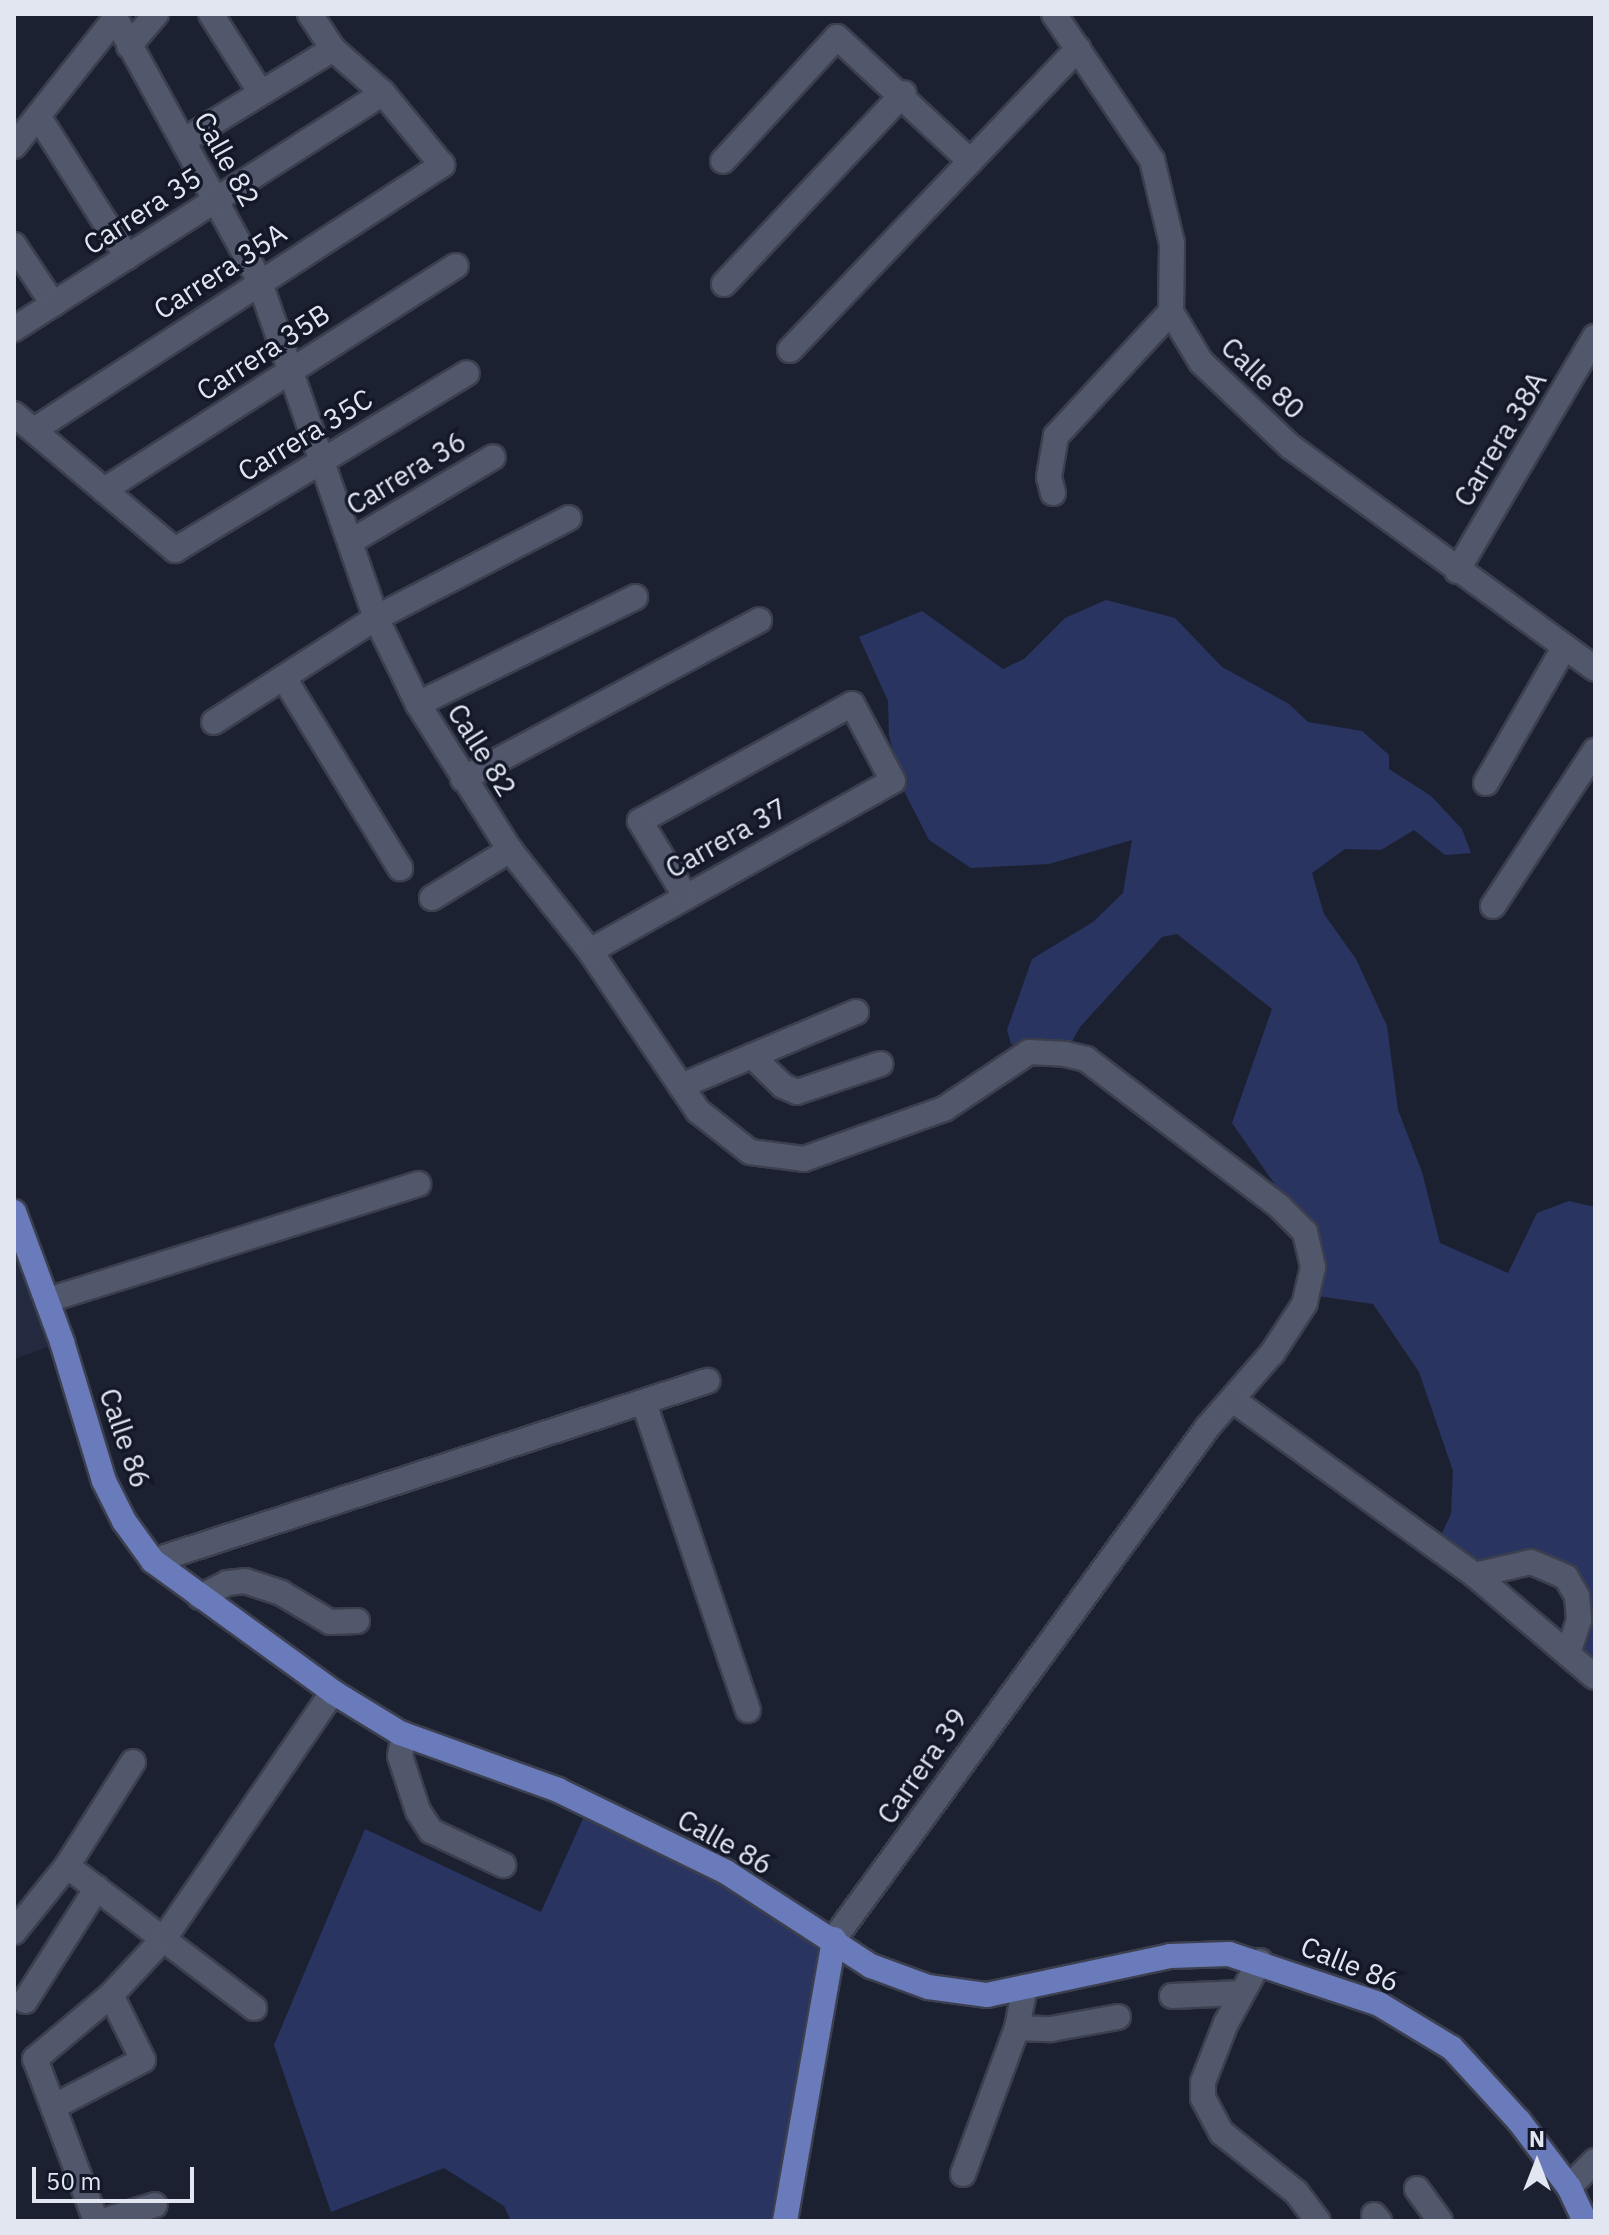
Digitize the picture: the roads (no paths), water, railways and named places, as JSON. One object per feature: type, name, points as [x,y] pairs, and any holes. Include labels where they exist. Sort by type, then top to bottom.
[{"type":"main road","name":"Calle 86","points":[[14,1212],[48,1300],[104,1481],[153,1561],[333,1692],[404,1734],[558,1790],[726,1872],[834,1939],[871,1966],[943,1991],[987,1995],[1170,1956],[1229,1954],[1260,1961],[1379,2004],[1452,2048],[1519,2121],[1569,2187],[1585,2221]]},
{"type":"main road","name":"Carrera 39","points":[[785,2221],[834,1939]]},
{"type":"street","points":[[129,46],[156,14]]},
{"type":"street","points":[[211,14],[261,93]]},
{"type":"street","points":[[310,14],[333,49],[383,93]]},
{"type":"street","points":[[1053,493],[1049,477],[1056,436],[1171,312],[1172,243],[1152,160],[1054,14]]},
{"type":"street","points":[[14,146],[114,17]]},
{"type":"street","name":"Calle 82","points":[[114,17],[259,280],[376,618],[418,704],[510,850],[590,951],[698,1111],[750,1152],[804,1159],[944,1109],[1029,1052],[1065,1054]]},
{"type":"street","points":[[723,161],[837,37],[904,93],[968,159]]},
{"type":"street","points":[[183,141],[333,49]]},
{"type":"street","points":[[790,350],[968,159],[1078,49]]},
{"type":"street","name":"Carrera 35A","points":[[34,430],[259,280],[442,165],[383,93]]},
{"type":"street","name":"Carrera 35","points":[[14,329],[383,93]]},
{"type":"street","points":[[724,284],[904,93]]},
{"type":"street","points":[[38,116],[127,257]]},
{"type":"street","points":[[14,245],[53,304]]},
{"type":"street","name":"Carrera 35B","points":[[104,490],[456,266]]},
{"type":"street","name":"Calle 80","points":[[1171,312],[1201,362],[1291,447],[1595,669]]},
{"type":"street","name":"Carrera 38A","points":[[1457,571],[1595,337]]},
{"type":"street","name":"Carrera 35C","points":[[104,490],[175,550],[467,373]]},
{"type":"street","points":[[14,414],[104,490]]},
{"type":"street","name":"Carrera 36","points":[[350,542],[493,457]]},
{"type":"street","points":[[214,722],[376,618],[569,518]]},
{"type":"street","points":[[418,704],[635,597]]},
{"type":"street","points":[[463,779],[759,620]]},
{"type":"street","points":[[1486,783],[1564,648]]},
{"type":"street","points":[[284,678],[400,868]]},
{"type":"street","name":"Carrera 37","points":[[590,951],[684,894],[893,781],[852,704],[640,821],[684,894]]},
{"type":"street","points":[[1493,906],[1595,751]]},
{"type":"street","points":[[432,898],[510,850]]},
{"type":"street","points":[[681,1086],[856,1012]]},
{"type":"street","name":"Carrera 39","points":[[834,1939],[1010,1693],[1305,1303],[1313,1267],[1305,1232],[1279,1206],[1086,1059],[1065,1054]]},
{"type":"street","points":[[752,1056],[783,1086],[797,1092],[880,1064]]},
{"type":"street","points":[[48,1300],[418,1184]]},
{"type":"street","points":[[153,1561],[707,1381]]},
{"type":"street","points":[[1233,1400],[1475,1575],[1595,1677]]},
{"type":"street","points":[[644,1403],[748,1710]]},
{"type":"street","points":[[1475,1575],[1531,1562],[1566,1577],[1577,1596],[1579,1620],[1568,1653]]},
{"type":"street","points":[[200,1597],[227,1583],[245,1581],[281,1593],[330,1622],[357,1621]]},
{"type":"street","points":[[96,2221],[35,2059],[111,1995],[165,1937],[333,1692]]},
{"type":"street","points":[[404,1734],[400,1756],[418,1811],[431,1831],[503,1865]]},
{"type":"street","points":[[14,1932],[24,1900],[67,1866],[133,1762]]},
{"type":"street","points":[[67,1866],[165,1937],[254,2008]]},
{"type":"street","points":[[25,2001],[97,1888]]},
{"type":"street","points":[[1260,1961],[1240,1993],[1203,2082],[1207,2112],[1222,2133],[1296,2192],[1318,2221]]},
{"type":"street","points":[[963,2174],[1017,2028],[1025,1987]]},
{"type":"street","points":[[1172,1996],[1240,1993]]},
{"type":"street","points":[[55,2106],[143,2060],[111,1995]]},
{"type":"street","points":[[1017,2028],[1051,2029],[1118,2017]]},
{"type":"street","points":[[1569,2187],[1595,2161]]},
{"type":"street","points":[[1417,2189],[1440,2221]]},
{"type":"street","points":[[103,2221],[155,2205]]}]
